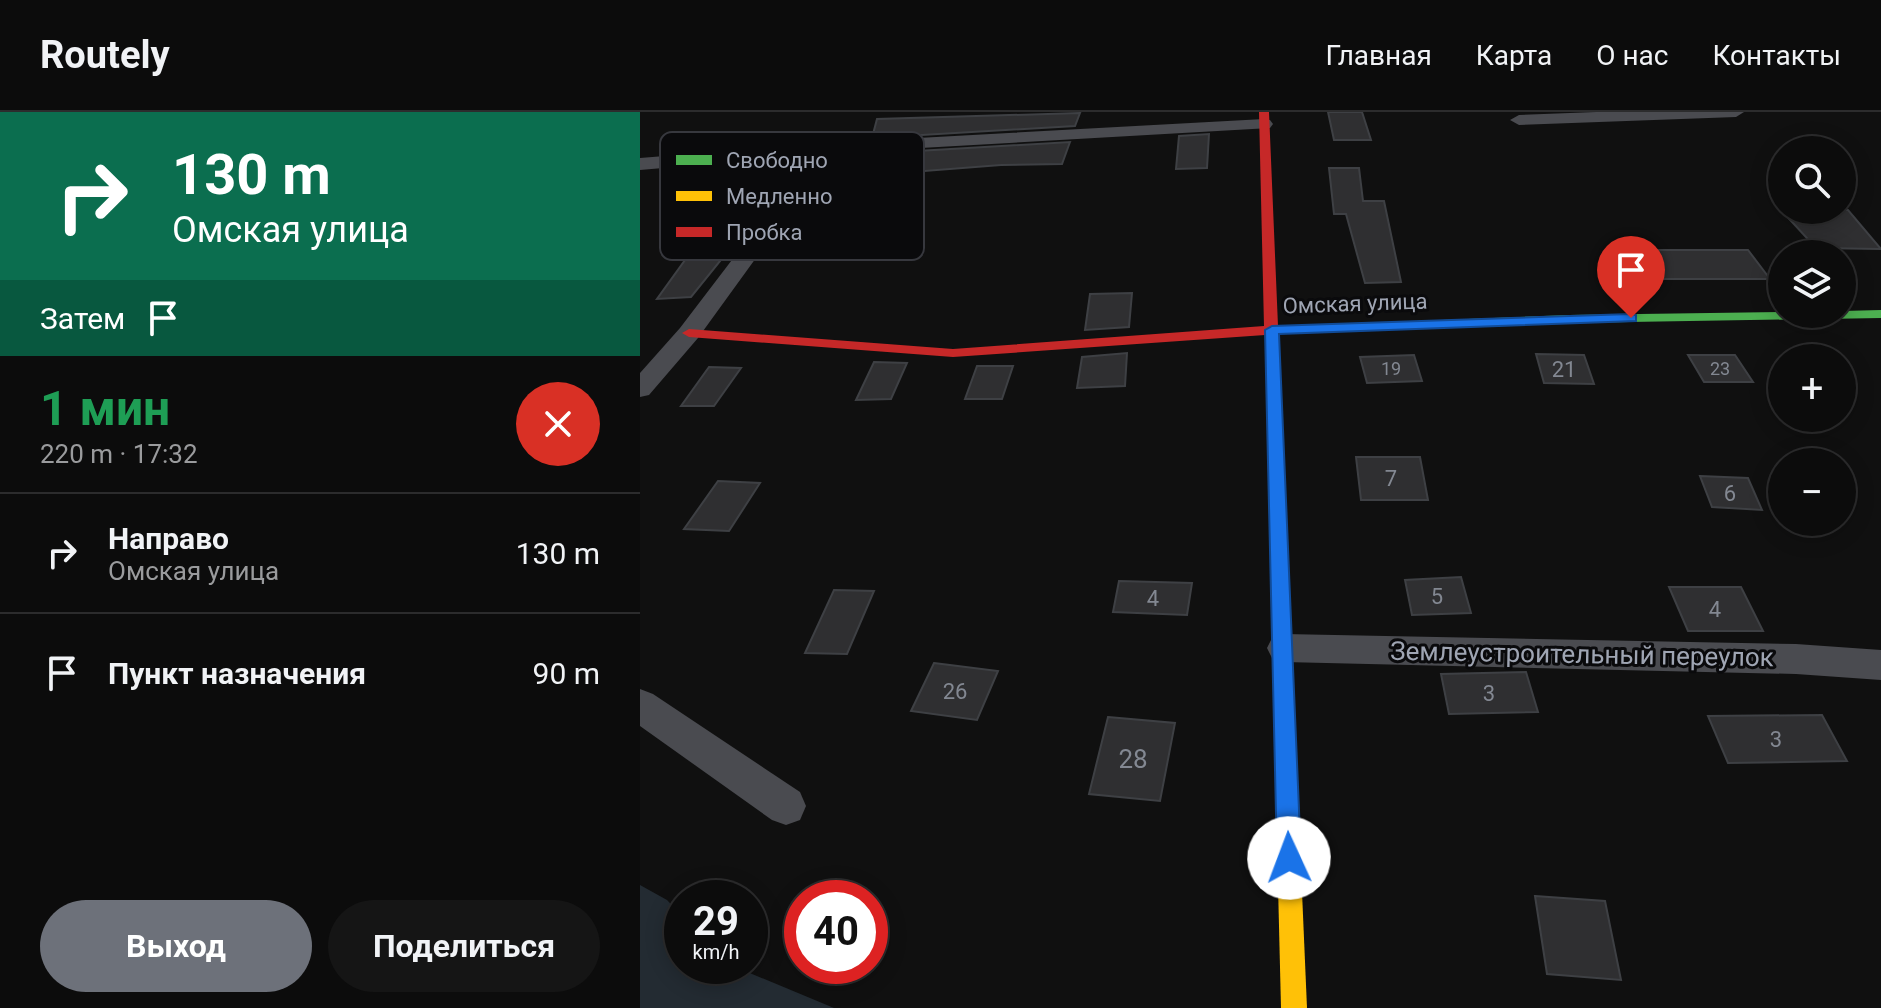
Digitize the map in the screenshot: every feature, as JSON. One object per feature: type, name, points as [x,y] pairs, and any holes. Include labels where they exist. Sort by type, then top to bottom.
[{"type":"street","points":[[1519,120],[1736,112]]},
{"type":"street","points":[[924,141],[1264,118],[1294,1008]]},
{"type":"street","points":[[640,164],[660,162]]},
{"type":"street","points":[[640,389],[689,333],[743,260]]},
{"type":"street","name":"Омская улица","points":[[689,333],[953,353],[1272,330],[1569,319],[1881,314]]},
{"type":"street","name":"Землеустроительный переулок","points":[[1284,648],[1796,659],[1881,665]]},
{"type":"street","points":[[640,705],[786,806]]},
{"type":"shaded area","points":[[640,885],[664,898],[664,984],[768,984],[768,981],[834,1008],[640,1008]]},
{"type":"building","points":[[1328,112],[1362,112],[1371,140],[1334,140]]},
{"type":"building","points":[[1080,113],[1075,126],[924,135],[924,132],[874,132],[877,119]]},
{"type":"building","points":[[1209,134],[1207,168],[1176,169],[1179,136]]},
{"type":"building","points":[[1070,142],[1062,164],[924,171],[924,151]]},
{"type":"building","points":[[1329,168],[1359,168],[1363,201],[1384,201],[1401,282],[1365,283],[1346,214],[1334,214]]},
{"type":"building","points":[[1856,219],[1881,249],[1856,249],[1856,240],[1809,240],[1794,224],[1856,224]]},
{"type":"building","points":[[1644,250],[1748,250],[1768,276],[1768,279],[1662,279]]},
{"type":"building","points":[[685,260],[721,260],[691,297],[657,299]]},
{"type":"building","points":[[1132,293],[1129,327],[1085,330],[1090,294]]},
{"type":"building","points":[[1127,353],[1125,386],[1077,388],[1082,357]]},
{"type":"building","points":[[1536,354],[1584,355],[1594,384],[1544,383]]},
{"type":"building","points":[[1414,355],[1422,381],[1367,383],[1360,357]]},
{"type":"building","points":[[1688,355],[1735,355],[1753,382],[1704,382]]},
{"type":"building","points":[[874,362],[907,363],[891,399],[856,400]]},
{"type":"building","points":[[977,366],[1013,366],[1002,399],[965,399]]},
{"type":"building","points":[[709,367],[741,368],[714,406],[681,406]]},
{"type":"building","points":[[1356,457],[1420,457],[1428,500],[1361,500]]},
{"type":"building","points":[[1700,476],[1748,478],[1762,510],[1712,507]]},
{"type":"building","points":[[718,481],[760,483],[729,531],[684,529]]},
{"type":"building","points":[[1461,577],[1471,613],[1412,615],[1405,580]]},
{"type":"building","points":[[1119,581],[1192,583],[1187,615],[1113,612]]},
{"type":"building","points":[[1669,587],[1741,587],[1763,631],[1688,631]]},
{"type":"building","points":[[834,590],[874,591],[847,654],[805,653]]},
{"type":"building","points":[[934,663],[998,671],[977,720],[911,711]]},
{"type":"building","points":[[1526,672],[1538,712],[1449,714],[1441,674]]},
{"type":"building","points":[[1822,715],[1847,761],[1728,763],[1708,716]]},
{"type":"building","points":[[1108,717],[1175,723],[1160,801],[1089,794]]},
{"type":"building","points":[[1535,896],[1605,901],[1621,980],[1547,974]]},
{"type":"traffic: fast","points":[[1365,327],[1569,319],[1881,314]]},
{"type":"traffic: slow","points":[[1276,474],[1294,1008]]},
{"type":"traffic: jam","points":[[1264,112],[1276,474]]},
{"type":"traffic: jam","points":[[689,333],[953,353],[1272,330],[1365,327]]},
{"type":"route","points":[[1289,858],[1272,330],[1631,318]]}]
